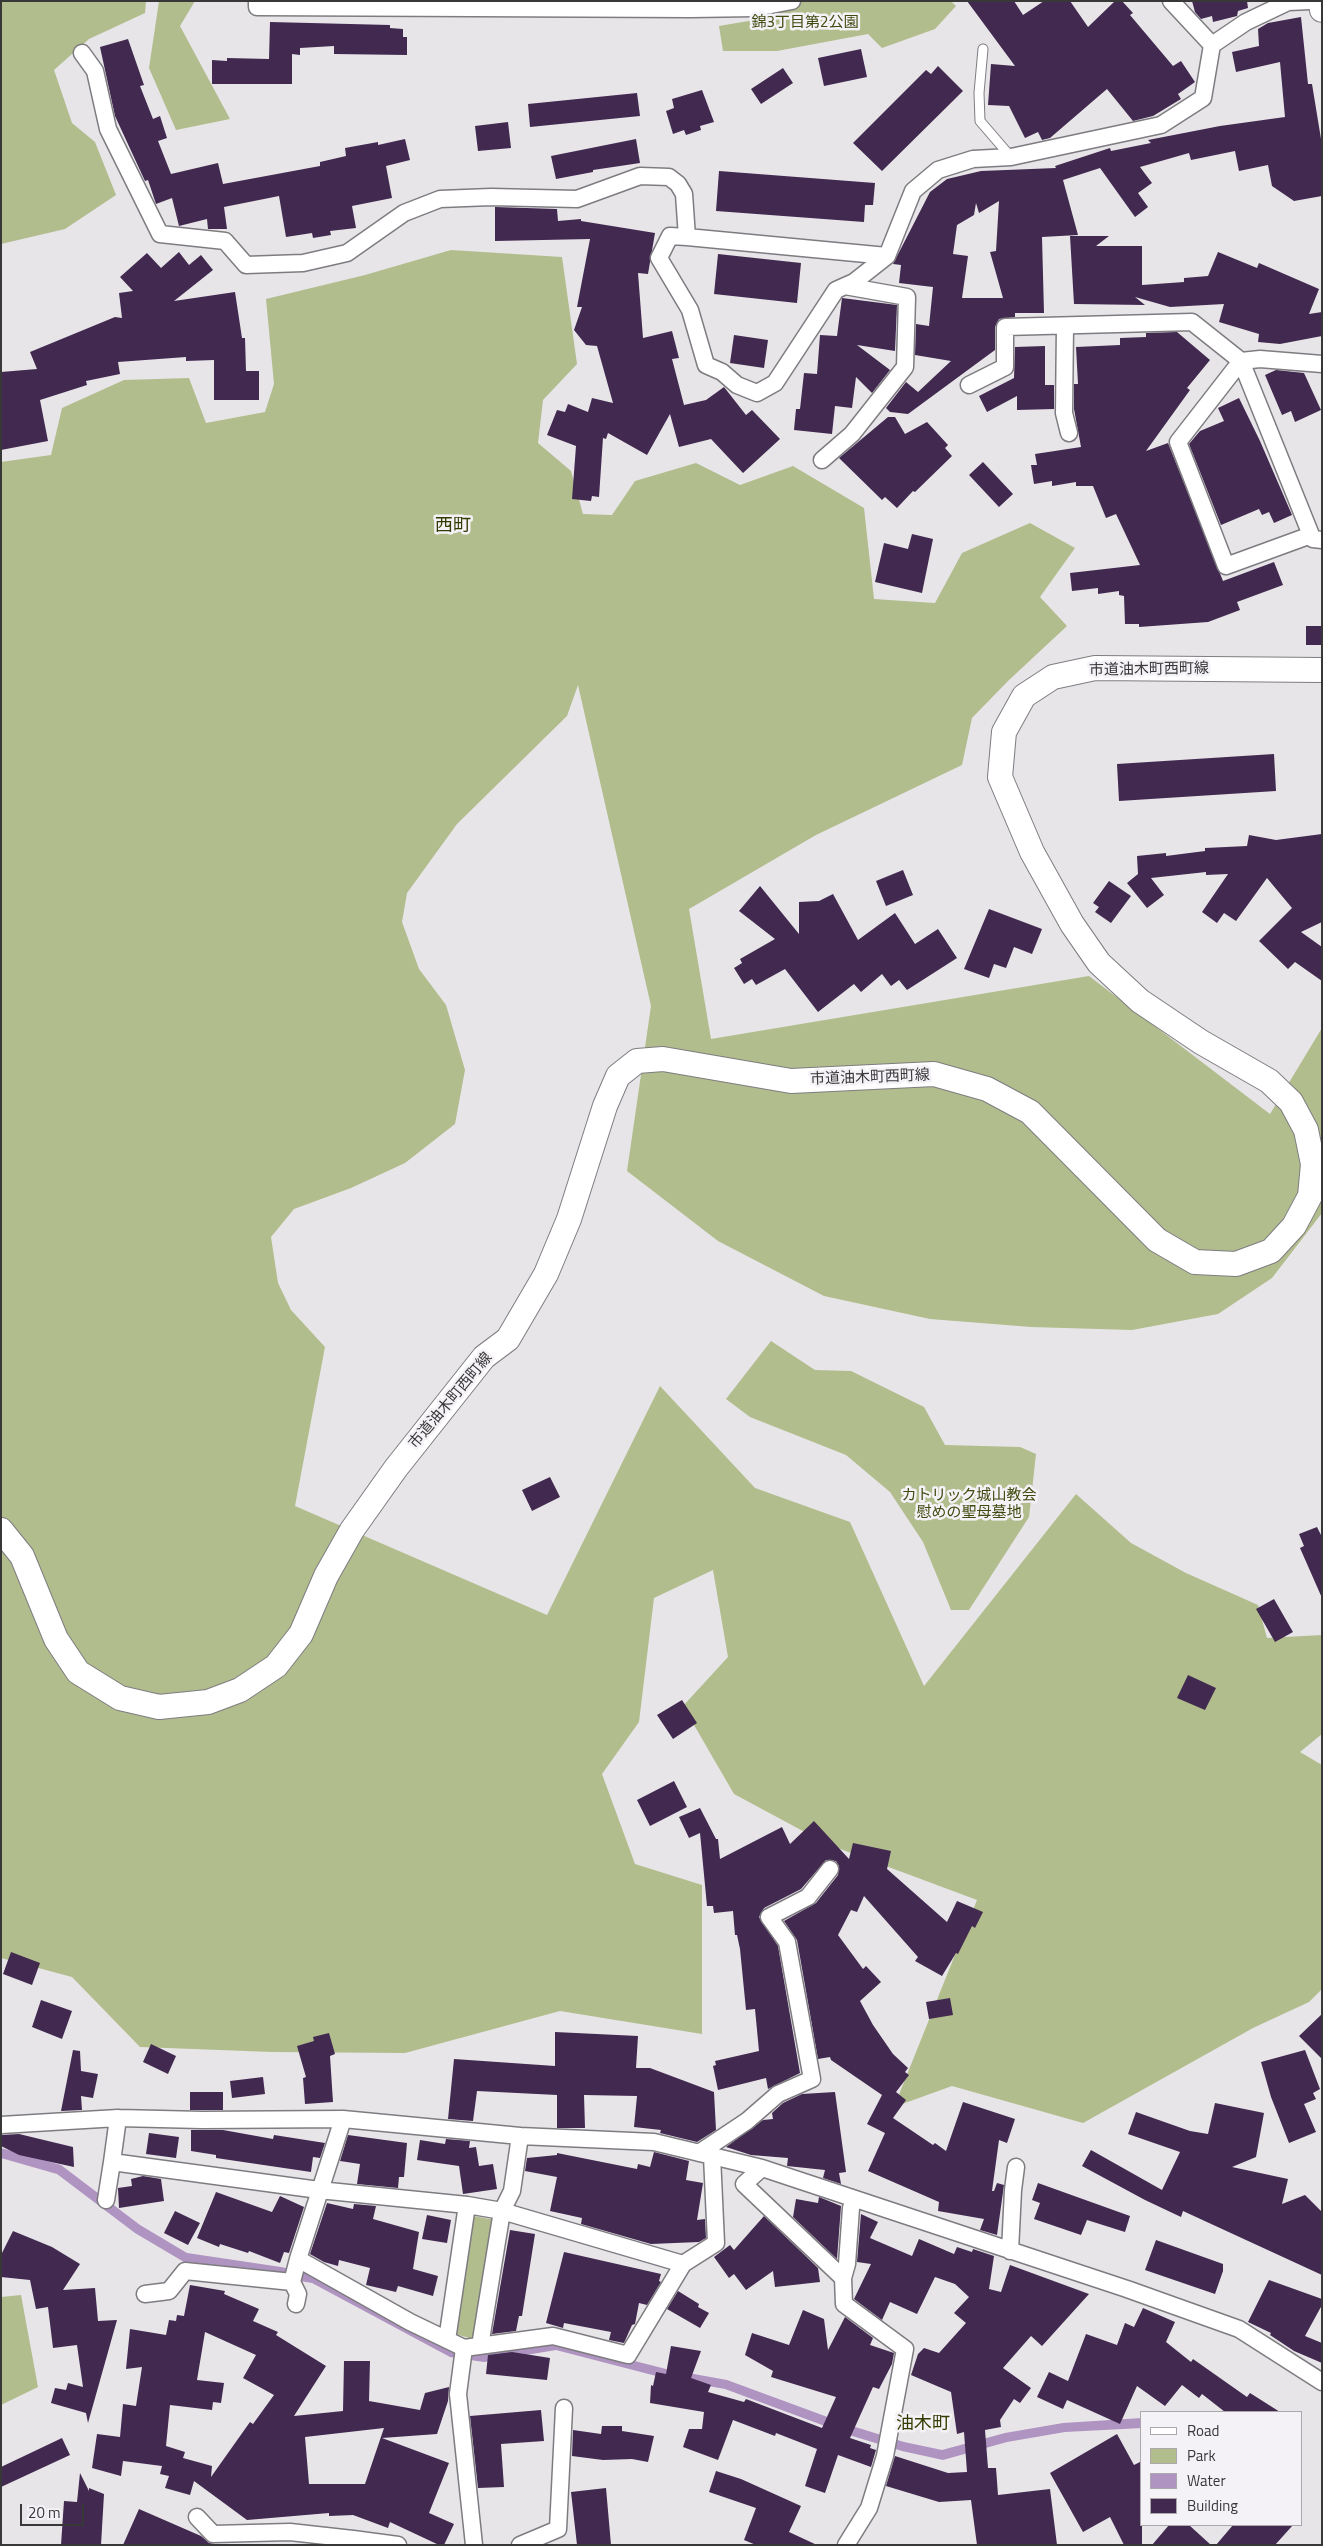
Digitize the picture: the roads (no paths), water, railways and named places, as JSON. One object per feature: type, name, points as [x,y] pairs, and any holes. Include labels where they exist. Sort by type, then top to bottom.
[{"type":"street","points":[[257,1],[257,7],[700,9],[755,8],[792,1]]},
{"type":"street","points":[[887,256],[670,236],[659,258],[690,310],[706,365],[722,372],[736,385],[757,393],[775,383],[836,290],[854,282],[887,256],[913,191],[938,170],[973,159],[1011,157],[1161,126],[1203,98],[1212,45],[1246,22],[1288,2],[1311,1]]},
{"type":"street","points":[[1320,1],[1322,10]]},
{"type":"street","points":[[1175,5],[1212,45]]},
{"type":"street","points":[[82,53],[95,71],[108,129],[160,234],[225,241],[246,265],[303,263],[348,252],[404,213],[440,200],[491,197],[577,199],[640,176],[669,177],[678,184],[684,194],[687,237]]},
{"type":"street","points":[[822,460],[852,434],[905,367],[907,297],[845,286]]},
{"type":"street","points":[[969,385],[1005,367],[1004,327],[1192,322],[1241,361],[1316,538],[1226,566],[1178,442],[1241,361],[1260,359],[1322,364]]},
{"type":"street","points":[[1065,326],[1064,413],[1069,433]]},
{"type":"street","name":"市道油木町西町線","points":[[1,1530],[22,1556],[56,1639],[78,1672],[120,1698],[159,1707],[208,1702],[240,1690],[276,1666],[301,1634],[326,1576],[352,1530],[396,1468],[484,1357],[508,1339],[546,1274],[569,1220],[605,1106],[618,1076],[638,1061],[663,1059],[791,1081],[934,1074],[987,1089],[1030,1112],[1158,1240],[1187,1258],[1195,1262],[1236,1264],[1271,1251],[1294,1226],[1310,1196],[1313,1164],[1306,1130],[1291,1102],[1269,1081],[1201,1042],[1140,1001],[1099,963],[1072,924],[1032,852],[1000,777],[1004,732],[1024,696],[1053,677],[1095,668],[1322,670]]},
{"type":"street","points":[[705,2155],[778,2094],[812,2079],[787,1942],[769,1917],[808,1897],[830,1869]]},
{"type":"street","points":[[106,2200],[118,2118]]},
{"type":"street","points":[[1,2125],[118,2118],[202,2120],[343,2119],[520,2136],[654,2142],[762,2168],[1239,2328],[1322,2382]]},
{"type":"street","points":[[296,2304],[298,2294],[292,2282],[319,2190],[343,2119]]},
{"type":"street","points":[[474,2545],[458,2394],[472,2347],[502,2211],[512,2191],[520,2136]]},
{"type":"street","points":[[298,2259],[446,2340],[472,2347],[553,2336],[628,2355],[683,2264],[716,2242],[705,2155]]},
{"type":"street","points":[[112,2162],[319,2190],[467,2205],[502,2211],[683,2264]]},
{"type":"street","points":[[1010,2251],[1016,2166]]},
{"type":"street","points":[[762,2168],[744,2184],[842,2278]]},
{"type":"street","points":[[846,2545],[869,2508],[872,2499],[885,2456],[906,2349],[844,2304],[842,2278],[847,2264],[851,2208],[854,2199]]},
{"type":"street","points":[[446,2340],[467,2205]]},
{"type":"street","points":[[146,2294],[169,2292],[185,2271],[292,2282]]},
{"type":"street","points":[[520,2545],[558,2529],[564,2408]]},
{"type":"street","points":[[197,2517],[213,2534],[290,2532],[358,2542],[398,2545]]},
{"type":"lane","points":[[983,49],[979,94],[980,121],[1011,157]]},
{"type":"water","points":[[1,2148],[61,2165],[140,2225],[187,2253],[315,2274],[453,2348],[556,2341],[666,2369],[727,2380],[852,2426],[904,2442],[942,2450],[1005,2433],[1063,2423],[1140,2418],[1140,2428],[1065,2432],[1007,2442],[943,2460],[902,2451],[849,2435],[725,2389],[664,2378],[556,2350],[484,2362],[450,2357],[312,2283],[184,2262],[135,2233],[57,2174],[1,2158]]},
{"type":"district","name":"西町","points":[[453,527]]},
{"type":"district","name":"油木町","points":[[923,2425]]},
{"type":"park label","name":"錦3丁目第2公園","points":[[805,23]]},
{"type":"park label","name":"カトリック城山教会 慰めの聖母墓地","points":[[969,1504]]}]
